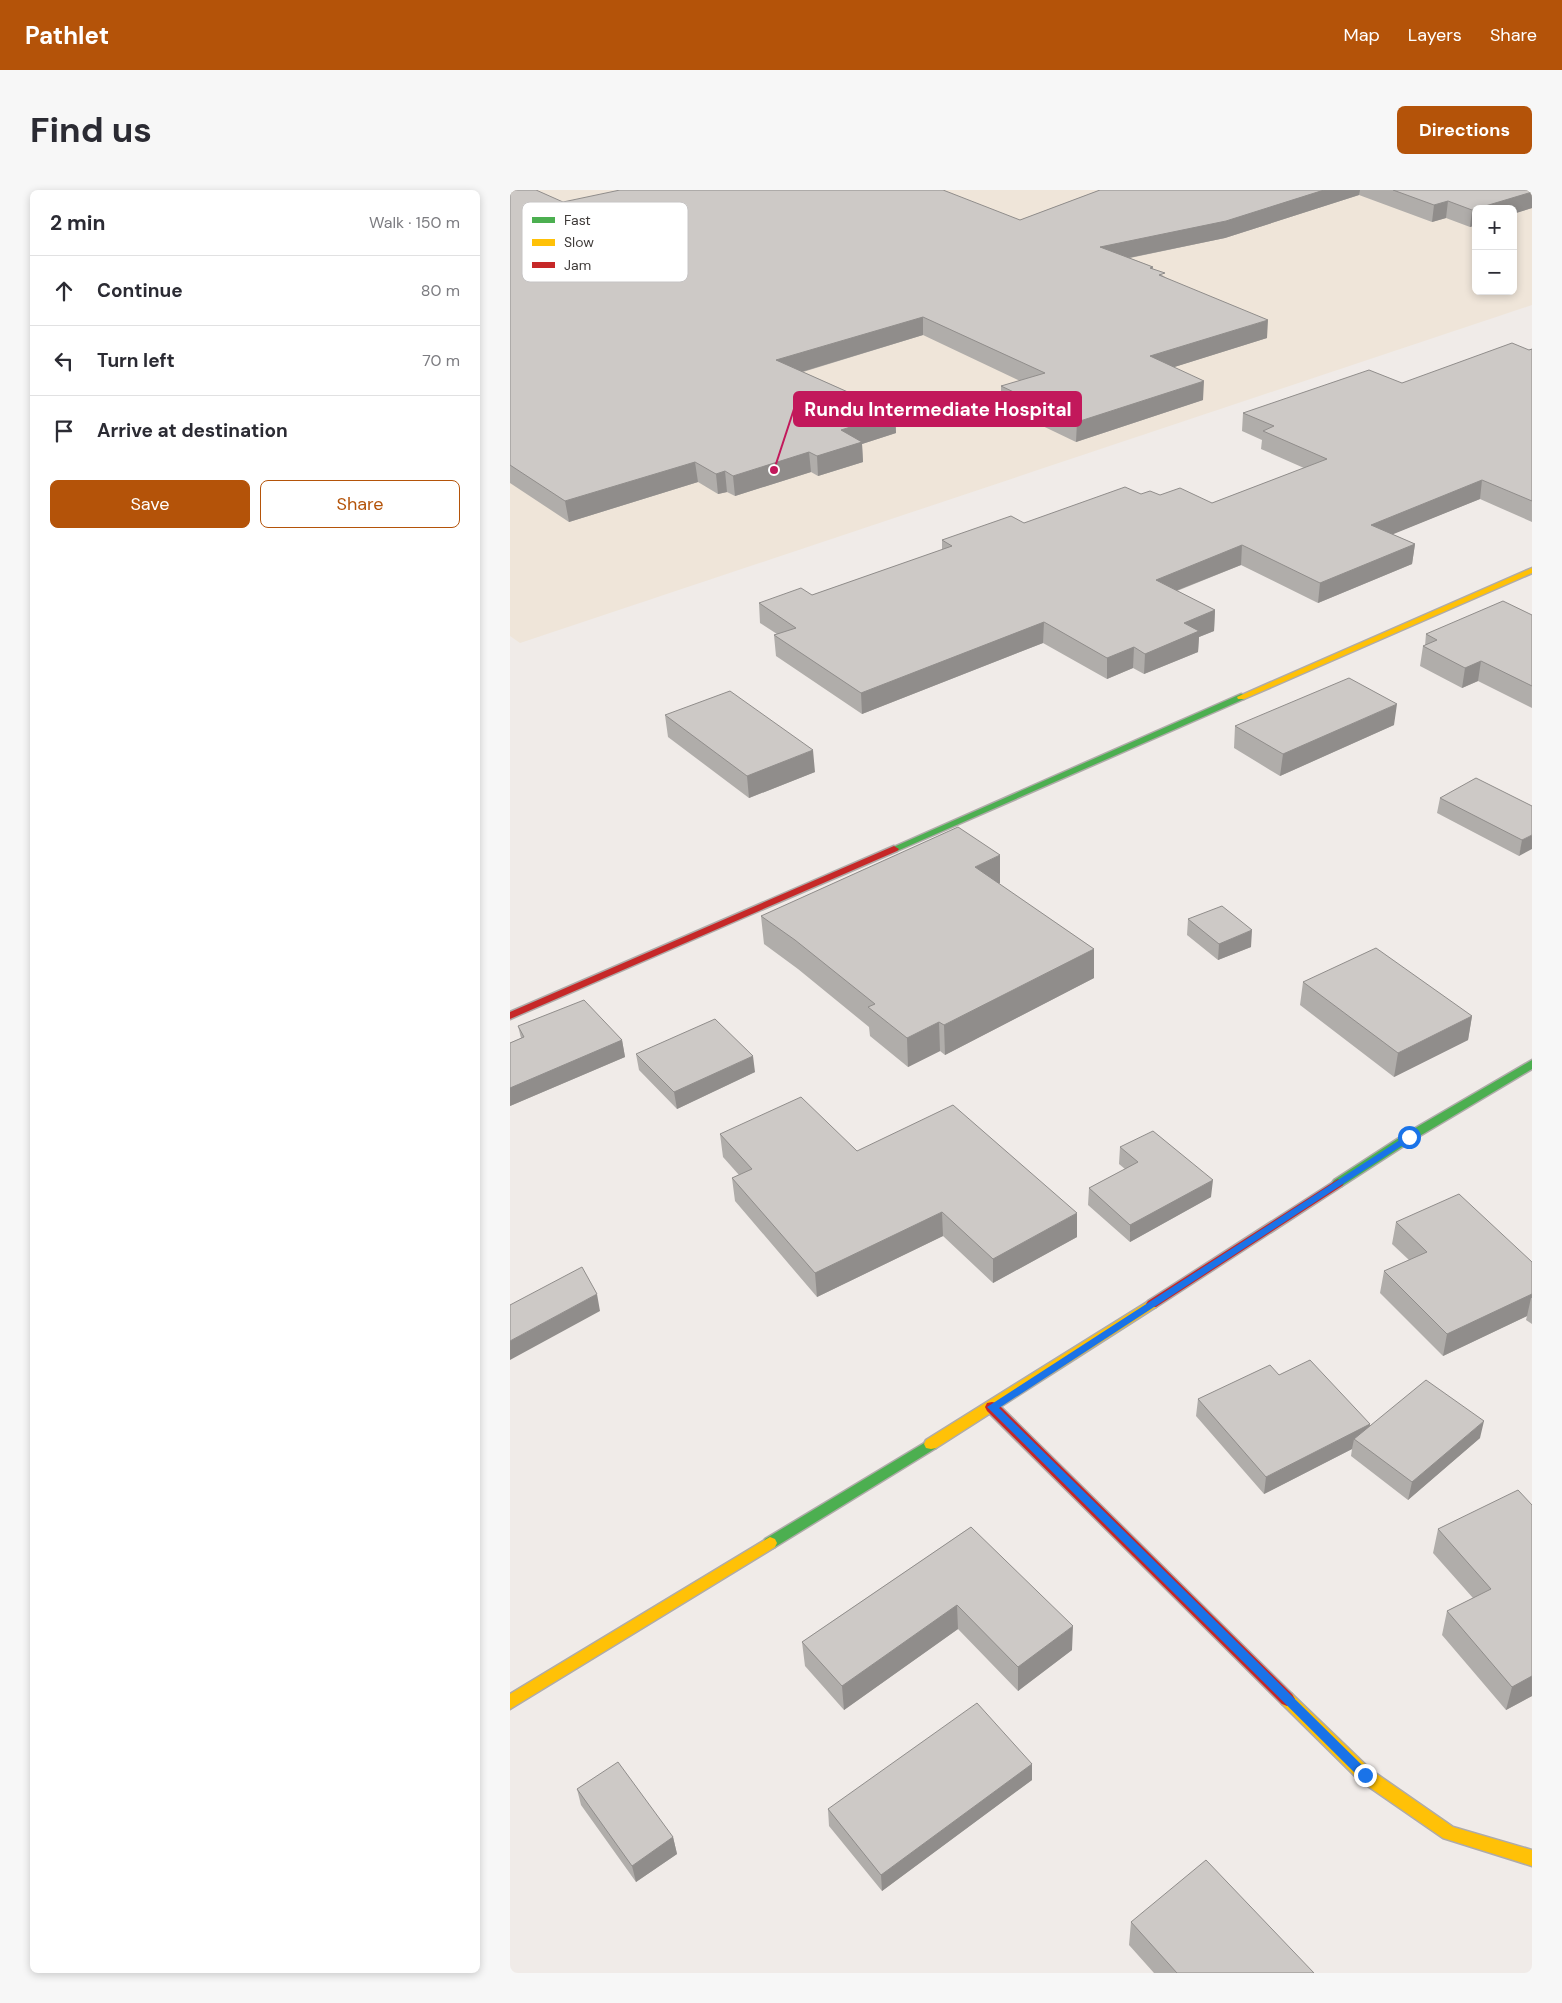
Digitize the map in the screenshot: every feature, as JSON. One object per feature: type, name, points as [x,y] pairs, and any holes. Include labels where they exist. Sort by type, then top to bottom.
[{"type":"street","points":[[510,1016],[1532,570]]},
{"type":"street","points":[[510,1702],[992,1407],[1409,1137],[1532,1064]]},
{"type":"street","points":[[992,1407],[1365,1775],[1449,1833],[1532,1858]]},
{"type":"shaded area","points":[[510,190],[1532,190],[1532,305],[520,643],[510,636]]},
{"type":"building","points":[[510,190],[536,190],[563,202],[620,190],[943,190],[1020,220],[1100,190],[1324,190],[1226,221],[1100,247],[1153,267],[1150,268],[1165,273],[1159,275],[1268,320],[1150,356],[1204,381],[1077,422],[1001,386],[1045,373],[923,317],[776,360],[895,413],[841,430],[862,442],[817,456],[809,452],[733,476],[725,471],[716,474],[695,462],[565,501],[510,465]]},
{"type":"building","points":[[1393,190],[1532,190],[1532,192],[1489,205],[1472,205],[1472,210],[1448,201],[1434,205]]},
{"type":"building","points":[[1512,343],[1529,350],[1532,349],[1532,501],[1482,480],[1371,525],[1415,544],[1320,583],[1242,545],[1156,580],[1215,610],[1184,623],[1199,631],[1145,654],[1134,647],[1107,658],[1044,622],[861,693],[774,635],[796,628],[759,603],[801,588],[812,595],[952,546],[942,540],[1011,516],[1024,523],[1125,487],[1141,494],[1150,491],[1160,495],[1180,488],[1212,503],[1327,459],[1263,431],[1274,426],[1243,413],[1369,370],[1402,383]]},
{"type":"building","points":[[1503,601],[1532,615],[1532,686],[1481,661],[1465,668],[1423,646],[1437,640],[1426,634]]},
{"type":"building","points":[[1349,678],[1397,704],[1283,754],[1235,726]]},
{"type":"building","points":[[730,691],[813,750],[747,776],[665,715]]},
{"type":"building","points":[[1476,778],[1532,806],[1532,835],[1522,840],[1440,798]]},
{"type":"building","points":[[958,827],[1000,855],[975,867],[1094,949],[944,1025],[939,1022],[907,1038],[868,1007],[875,1004],[795,940],[761,916]]},
{"type":"building","points":[[1222,906],[1252,930],[1219,944],[1188,919]]},
{"type":"building","points":[[1376,948],[1472,1016],[1398,1053],[1303,982]]},
{"type":"building","points":[[584,1000],[622,1040],[510,1088],[510,1043],[524,1037],[518,1026]]},
{"type":"building","points":[[715,1019],[753,1056],[674,1092],[636,1054]]},
{"type":"building","points":[[801,1097],[857,1151],[953,1105],[1077,1213],[993,1259],[942,1212],[815,1273],[732,1178],[752,1169],[720,1134]]},
{"type":"building","points":[[1153,1131],[1213,1180],[1130,1225],[1089,1188],[1138,1162],[1120,1147]]},
{"type":"building","points":[[1459,1194],[1532,1262],[1532,1294],[1447,1334],[1384,1271],[1427,1252],[1396,1222]]},
{"type":"building","points":[[582,1267],[597,1294],[510,1341],[510,1305]]},
{"type":"building","points":[[1310,1360],[1370,1424],[1266,1477],[1198,1399],[1270,1365],[1279,1375]]},
{"type":"building","points":[[1426,1380],[1484,1421],[1412,1482],[1354,1439]]},
{"type":"building","points":[[1518,1490],[1532,1505],[1532,1676],[1512,1687],[1447,1611],[1491,1589],[1438,1529]]},
{"type":"building","points":[[971,1527],[1073,1626],[1018,1667],[957,1605],[842,1686],[802,1642]]},
{"type":"building","points":[[977,1703],[1032,1764],[881,1875],[828,1809]]},
{"type":"building","points":[[618,1762],[673,1837],[632,1866],[577,1789]]},
{"type":"building","points":[[1206,1860],[1314,1973],[1177,1973],[1131,1922]]},
{"type":"traffic: fast","points":[[894,849],[1241,697]]},
{"type":"traffic: fast","points":[[1338,1183],[1409,1137],[1532,1064]]},
{"type":"traffic: fast","points":[[770,1543],[931,1444]]},
{"type":"traffic: slow","points":[[1241,697],[1532,570]]},
{"type":"traffic: slow","points":[[931,1444],[1152,1304]]},
{"type":"traffic: slow","points":[[510,1702],[770,1543]]},
{"type":"traffic: slow","points":[[1287,1699],[1365,1775],[1449,1833],[1532,1858]]},
{"type":"traffic: jam","points":[[510,1016],[894,849]]},
{"type":"traffic: jam","points":[[1152,1304],[1338,1183]]},
{"type":"traffic: jam","points":[[992,1407],[1287,1699]]},
{"type":"place","name":"Rundu Intermediate Hospital","points":[[774,470]]},
{"type":"route","points":[[1365,1775],[992,1407],[1409,1137]]}]
